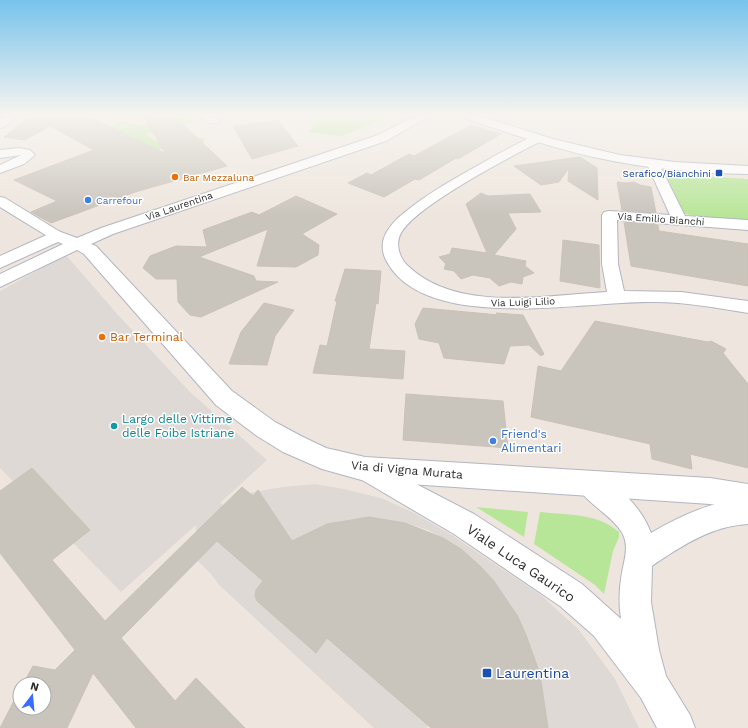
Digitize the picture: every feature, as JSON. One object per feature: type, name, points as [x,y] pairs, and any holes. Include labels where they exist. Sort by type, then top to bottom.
[{"type":"main road","name":"Via Laurentina","points":[[97,220],[326,148]]},
{"type":"main road","name":"Via Laurentina","points":[[0,263],[70,236],[143,218],[352,148]]},
{"type":"main road","points":[[575,148],[601,155],[653,164],[699,169],[748,170]]},
{"type":"main road","name":"Via Laurentina","points":[[0,281],[70,236]]},
{"type":"main road","name":"Via di Vigna Murata","points":[[70,236],[90,250],[111,272],[196,369],[224,398],[266,429],[292,444],[322,458],[365,469],[710,491],[748,497]]},
{"type":"street","name":"Via Luigi Lilio","points":[[520,148],[500,158],[408,215],[401,221],[393,233],[390,243],[392,254],[399,267],[418,282],[443,294],[470,300],[511,304],[617,298],[677,297],[748,307]]},
{"type":"street","points":[[0,154],[24,151],[29,155],[20,161],[0,169]]},
{"type":"street","points":[[653,164],[680,220]]},
{"type":"street","points":[[0,201],[70,236]]},
{"type":"street","name":"Via Emilio Bianchi","points":[[617,298],[610,264],[609,215],[748,225]]},
{"type":"street","name":"Viale Luca Gaurico","points":[[365,469],[464,524],[571,595],[605,625],[654,686]]},
{"type":"street","name":"Viale Luca Gaurico","points":[[589,484],[629,518],[640,537],[642,556],[637,566],[635,590],[637,629],[641,648],[654,686],[677,728]]},
{"type":"street","points":[[642,556],[679,532],[700,521],[720,515],[748,511]]},
{"type":"green space","points":[[151,148],[193,148],[175,150]]},
{"type":"green space","points":[[664,174],[748,179],[748,221],[705,218],[682,213]]},
{"type":"green space","points":[[476,507],[528,512],[524,537]]},
{"type":"green space","points":[[540,512],[592,518],[601,521],[619,532],[619,537],[613,551],[604,594],[595,585],[534,544]]},
{"type":"shaded area","name":"Largo delle Vittime delle Foibe Istriane","points":[[66,255],[119,316],[190,392],[267,460],[220,503],[223,505],[249,493],[283,487],[315,484],[381,498],[412,512],[450,534],[541,595],[578,629],[615,679],[639,728],[548,728],[540,674],[526,635],[511,605],[494,581],[461,549],[428,530],[405,523],[369,517],[342,521],[315,529],[282,549],[265,582],[318,650],[327,638],[428,726],[427,728],[374,728],[218,584],[211,574],[197,560],[196,525],[121,592],[0,468],[0,291]]},
{"type":"building","points":[[90,148],[154,148],[165,153],[162,148],[208,148],[227,166],[135,192],[51,223],[31,212],[57,201],[14,180],[94,150]]},
{"type":"building","points":[[246,148],[291,148],[252,159]]},
{"type":"building","points":[[429,148],[477,148],[458,159],[456,158],[419,180],[415,179],[384,197],[348,183],[367,173],[371,175],[409,154],[414,156]]},
{"type":"building","points":[[580,157],[597,168],[598,200],[568,181],[569,168],[559,182],[541,185],[514,166]]},
{"type":"building","points":[[617,182],[634,182],[651,187],[656,213],[622,210]]},
{"type":"building","points":[[481,193],[488,196],[530,194],[541,212],[508,213],[516,229],[494,255],[526,261],[525,266],[534,273],[523,277],[522,284],[511,282],[499,286],[490,278],[473,275],[461,279],[454,271],[444,269],[446,264],[439,257],[450,254],[452,248],[487,253],[466,204]]},
{"type":"building","points":[[296,196],[337,214],[302,234],[319,245],[318,255],[296,267],[257,266],[268,229],[199,257],[254,276],[256,281],[278,282],[201,317],[190,315],[178,302],[177,279],[156,279],[143,268],[150,256],[176,246],[207,247],[203,230],[252,212],[259,215]]},
{"type":"building","points":[[624,222],[658,225],[659,231],[748,244],[748,286],[631,266]]},
{"type":"building","points":[[563,240],[599,245],[600,288],[560,281]]},
{"type":"building","points":[[345,269],[381,271],[378,304],[376,303],[369,349],[405,351],[403,379],[313,373],[320,345],[327,346],[337,301],[335,301]]},
{"type":"building","points":[[264,303],[294,310],[275,336],[267,365],[229,364],[241,332]]},
{"type":"building","points":[[423,308],[499,315],[496,313],[523,315],[544,354],[541,356],[529,345],[510,346],[504,364],[444,358],[439,343],[419,339],[415,324]]},
{"type":"building","points":[[595,321],[708,342],[711,341],[726,349],[723,353],[748,384],[748,468],[690,454],[692,469],[652,459],[650,444],[531,417],[538,366],[561,371]]},
{"type":"building","points":[[406,394],[503,401],[508,448],[403,440]]},
{"type":"building","points":[[32,468],[90,530],[52,560],[105,621],[242,487],[253,496],[258,490],[292,541],[327,524],[369,517],[405,523],[443,538],[461,549],[480,566],[494,581],[517,615],[540,674],[548,728],[431,728],[327,638],[316,653],[257,601],[255,596],[256,590],[263,581],[217,541],[121,638],[175,701],[196,678],[245,728],[136,728],[93,673],[67,728],[0,728],[12,705],[12,716],[52,716],[52,676],[27,676],[33,666],[55,670],[75,650],[0,553],[0,491]]},
{"type":"place","name":"Serafico/Bianchini","points":[[719,173]]},
{"type":"place","name":"Bar Mezzaluna","points":[[175,177]]},
{"type":"place","name":"Carrefour","points":[[88,200]]},
{"type":"place","name":"Bar Terminal","points":[[102,337]]},
{"type":"place","name":"Largo delle Vittime delle Foibe Istriane","points":[[114,426]]},
{"type":"place","name":"Friend's Alimentari","points":[[493,441]]},
{"type":"place","name":"Laurentina","points":[[487,673]]}]
